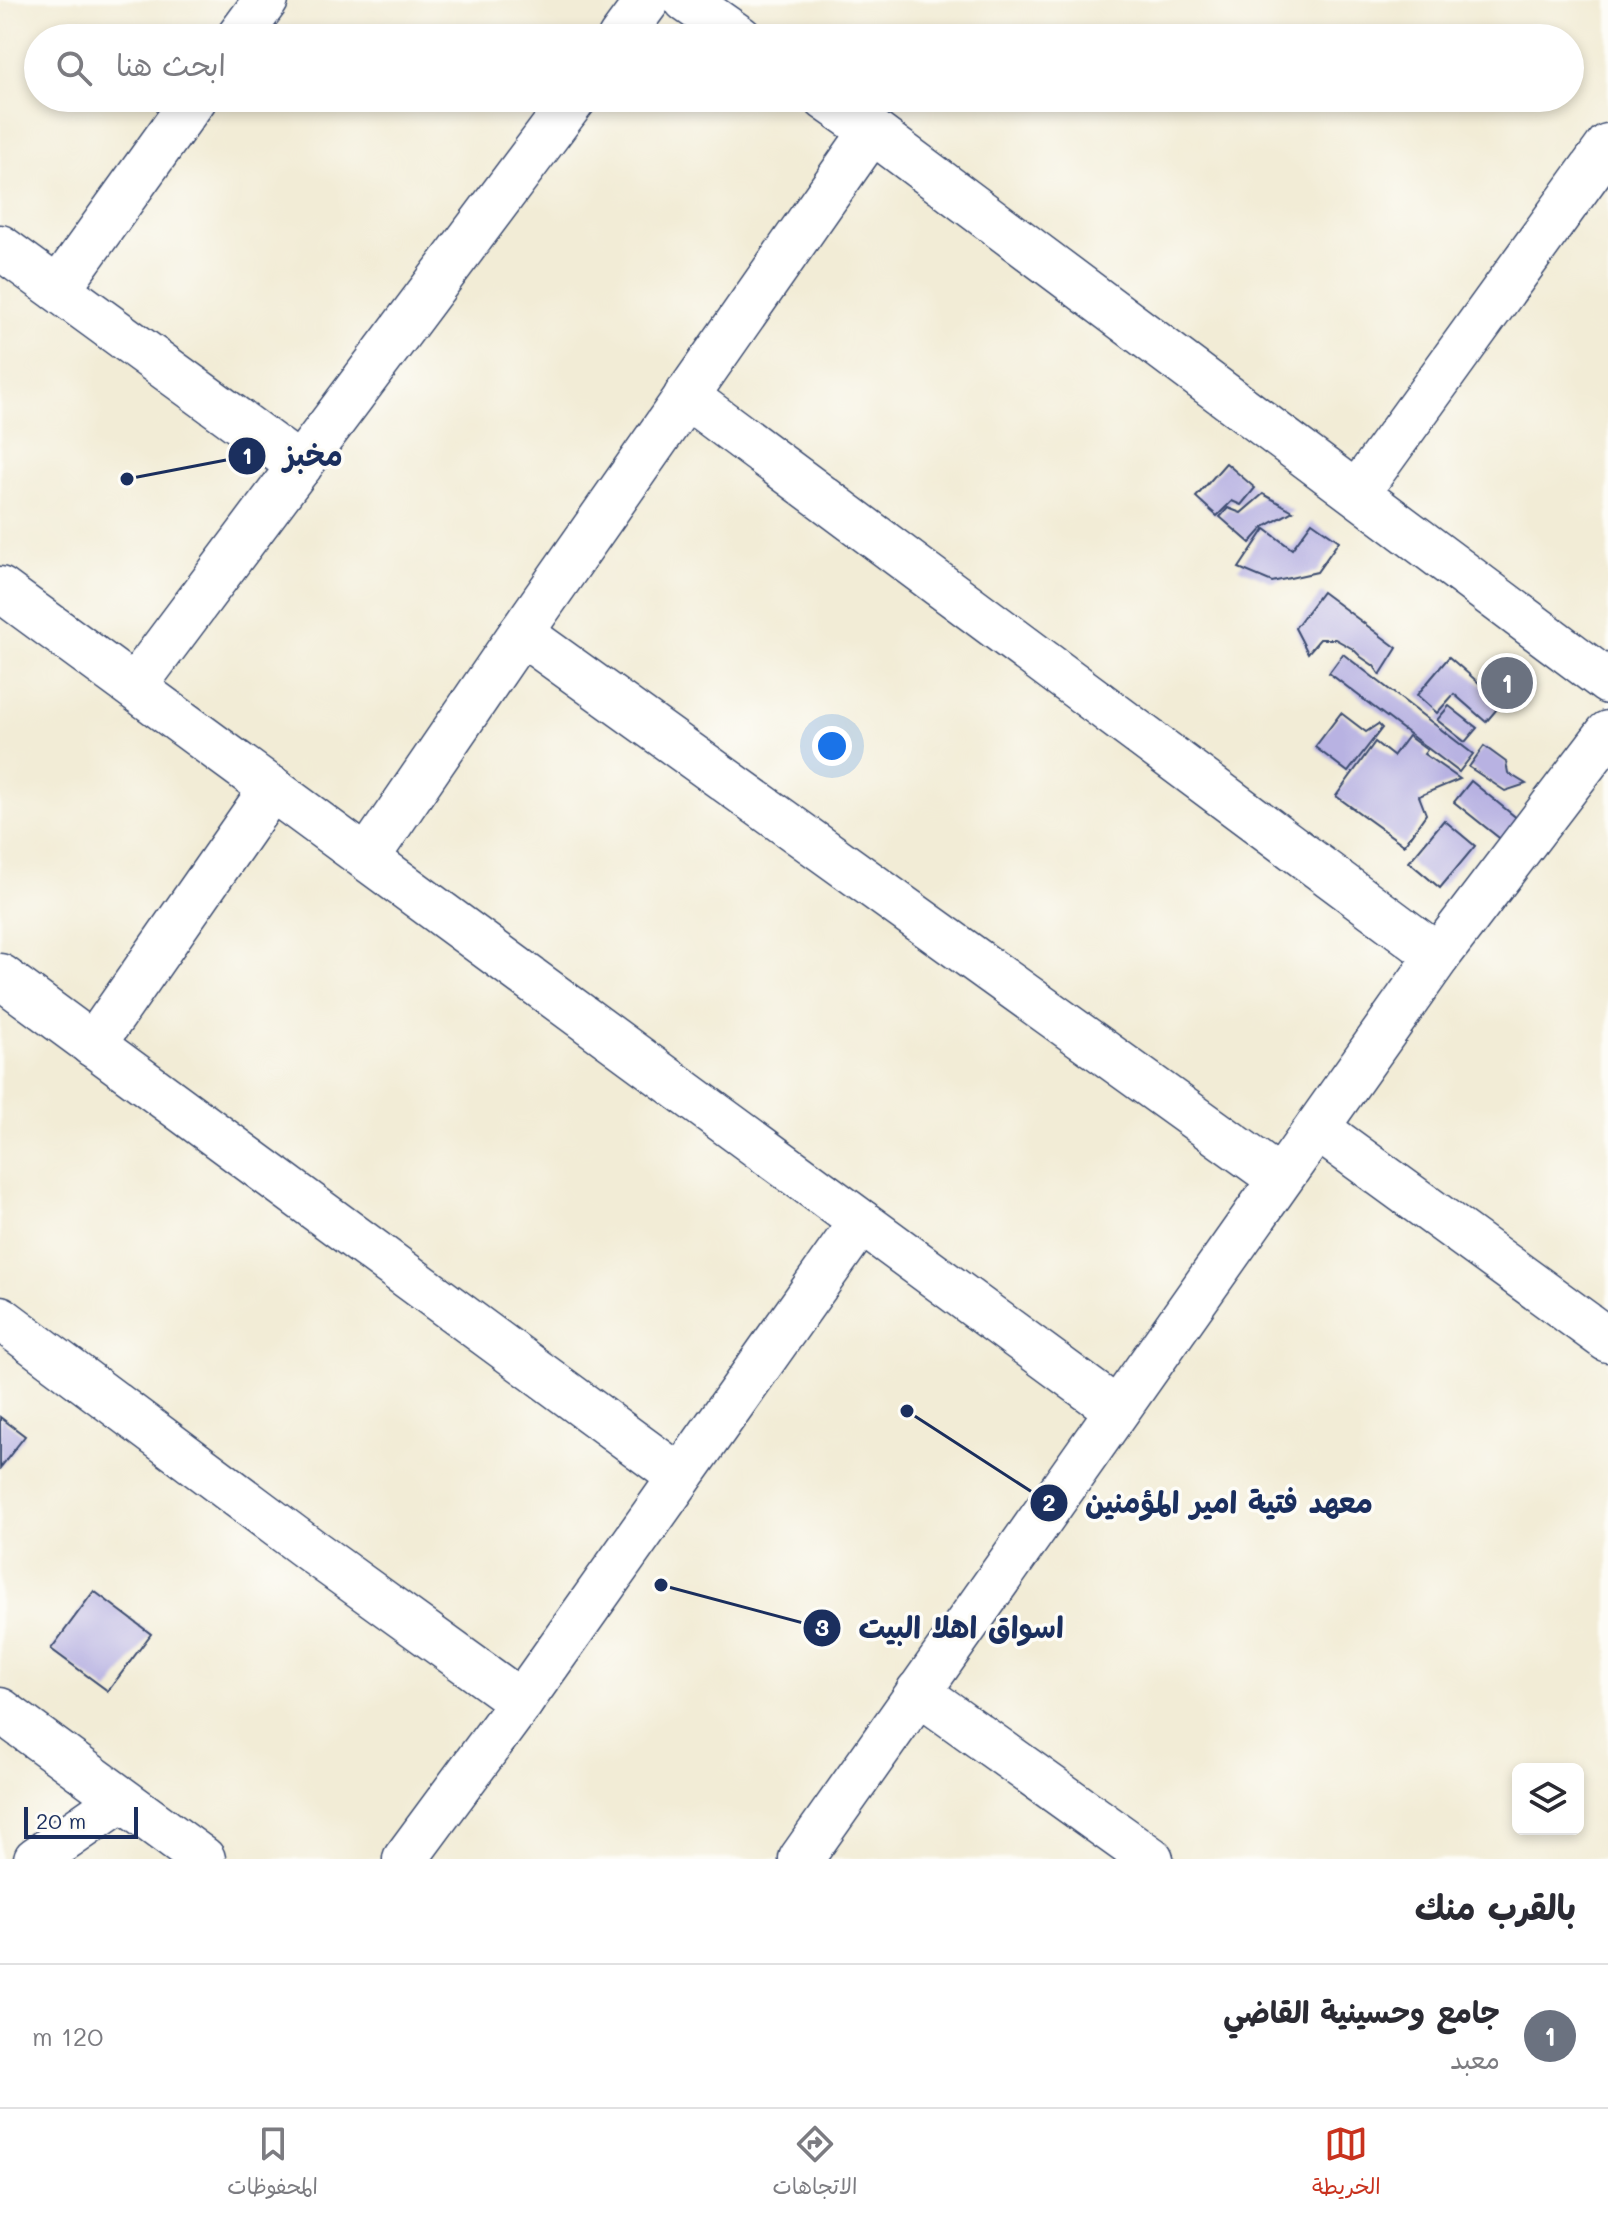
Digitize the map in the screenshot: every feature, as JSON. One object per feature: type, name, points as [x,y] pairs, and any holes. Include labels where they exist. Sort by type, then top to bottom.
[{"type":"street","points":[[248,24],[266,0]]},
{"type":"street","points":[[630,24],[648,0]]},
{"type":"street","points":[[686,0],[720,24]]},
{"type":"street","points":[[58,289],[185,112]]},
{"type":"street","points":[[134,687],[565,112]]},
{"type":"street","points":[[845,112],[1608,682]]},
{"type":"street","points":[[367,858],[872,131]]},
{"type":"street","points":[[1357,493],[1608,146]]},
{"type":"street","points":[[0,247],[300,466]]},
{"type":"street","points":[[686,396],[1438,956]]},
{"type":"street","points":[[0,589],[1117,1410]]},
{"type":"street","points":[[521,633],[1280,1179]]},
{"type":"street","points":[[801,1859],[1438,956],[1608,733]]},
{"type":"street","points":[[93,1045],[272,788]]},
{"type":"street","points":[[0,976],[680,1477]]},
{"type":"street","points":[[1317,1128],[1608,1340]]},
{"type":"street","points":[[405,1859],[521,1702],[861,1222]]},
{"type":"street","points":[[0,1318],[312,1551],[521,1702]]},
{"type":"street","points":[[918,1692],[1151,1859]]},
{"type":"street","points":[[0,1710],[203,1859]]},
{"type":"street","points":[[36,1859],[121,1800]]},
{"type":"building","points":[[1226,463],[1255,488],[1241,505],[1232,501],[1217,516],[1196,497]]},
{"type":"building","points":[[1263,494],[1293,511],[1264,527],[1250,543],[1220,517],[1228,508],[1241,513]]},
{"type":"building","points":[[1312,522],[1339,541],[1317,572],[1272,582],[1239,568],[1265,529],[1292,549]]},
{"type":"building","points":[[1322,592],[1397,648],[1380,675],[1353,649],[1335,639],[1320,639],[1308,653],[1295,628]]},
{"type":"building","points":[[1343,654],[1473,754],[1459,772],[1329,673]]},
{"type":"building","points":[[1449,657],[1502,703],[1486,722],[1454,694],[1437,713],[1417,695]]},
{"type":"building","points":[[1449,706],[1477,728],[1465,742],[1437,720]]},
{"type":"building","points":[[1341,713],[1366,732],[1378,724],[1382,728],[1348,772],[1315,747]]},
{"type":"building","points":[[1408,736],[1427,750],[1424,754],[1460,779],[1419,796],[1426,814],[1404,845],[1336,796],[1375,742],[1393,756]]},
{"type":"building","points":[[1484,746],[1506,762],[1508,773],[1526,784],[1505,791],[1469,767]]},
{"type":"building","points":[[1471,781],[1519,820],[1503,841],[1454,802]]},
{"type":"building","points":[[1444,820],[1475,846],[1440,888],[1409,862]]},
{"type":"building","points":[[0,1417],[25,1436],[0,1468]]},
{"type":"building","points":[[94,1591],[151,1634],[108,1691],[51,1649]]},
{"type":"place","name":"مخبز","points":[[127,479]]},
{"type":"place","name":"جامع وحسينية القاضي","points":[[1507,683]]},
{"type":"place","name":"معهد فتية امير المؤمنين","points":[[907,1411]]},
{"type":"place","name":"اسواق اهلا البيت","points":[[661,1585]]}]
